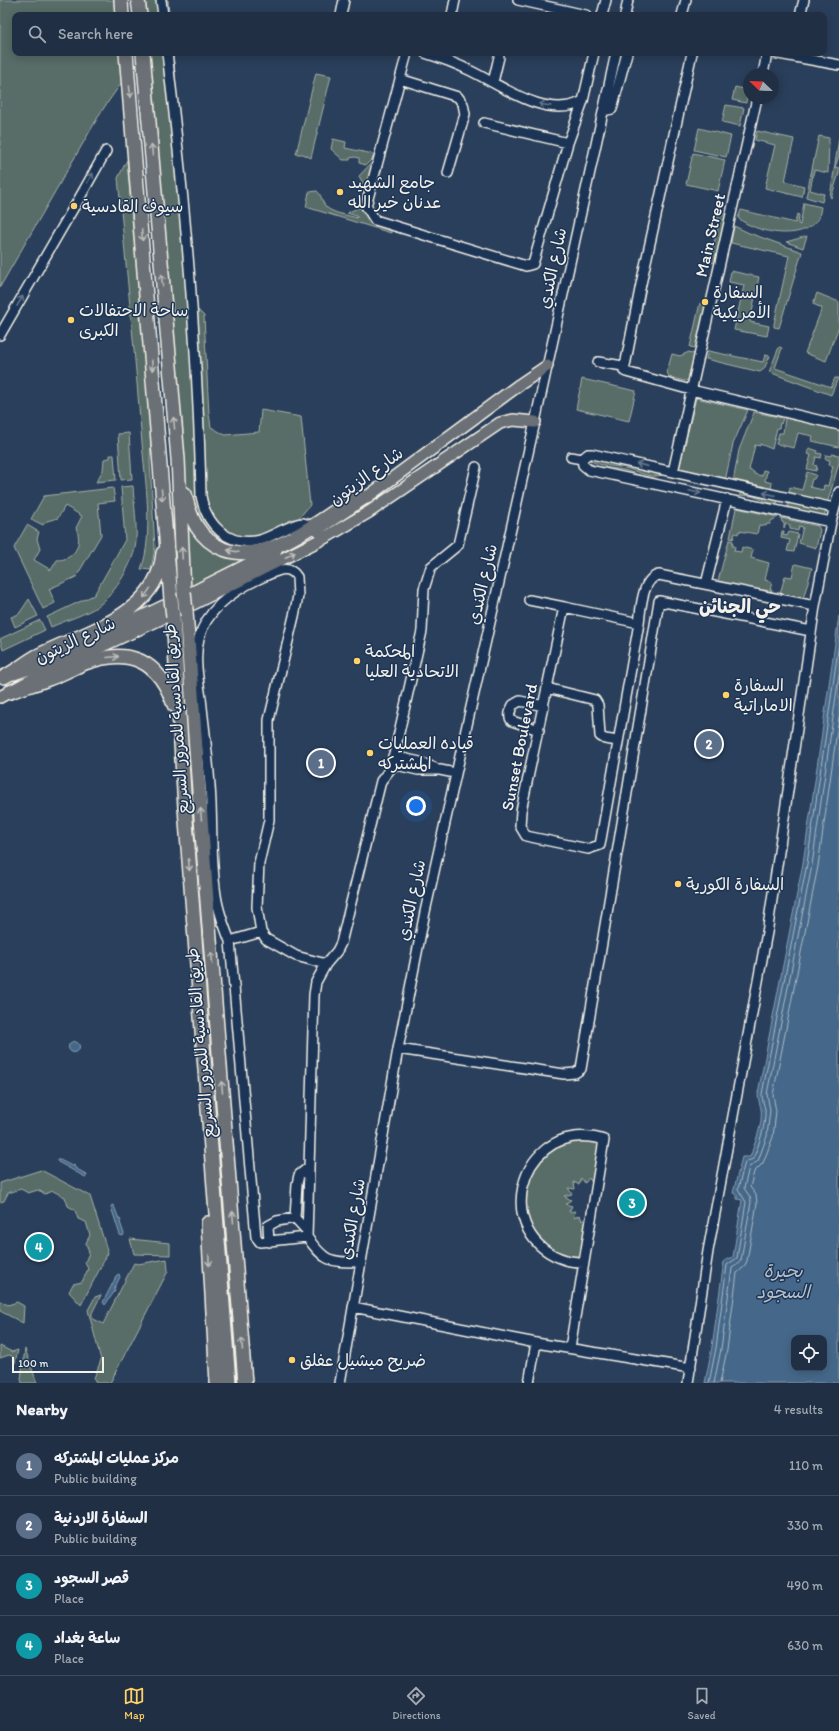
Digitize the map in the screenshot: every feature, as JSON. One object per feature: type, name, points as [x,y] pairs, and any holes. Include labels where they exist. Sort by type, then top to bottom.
[{"type":"highway","points":[[121,0],[122,12]]},
{"type":"highway","points":[[138,0],[140,12]]},
{"type":"highway","name":"طريق القادسية للمرور السريع","points":[[126,56],[165,529],[168,609],[179,718],[207,1109],[229,1383]]},
{"type":"highway","name":"طريق القادسية للمرور السريع","points":[[143,56],[189,600],[208,909],[245,1383]]},
{"type":"highway","points":[[178,459],[190,514],[194,523],[208,540],[218,546],[239,552],[258,552],[297,535],[321,527],[354,499],[367,497]]},
{"type":"highway","points":[[6,676],[36,656],[120,617],[138,603],[150,589],[156,577],[162,556],[165,529]]},
{"type":"highway","points":[[5,694],[49,679],[94,660],[121,656],[134,659],[156,671],[168,688],[179,718]]},
{"type":"highway","points":[[207,1109],[208,1225],[217,1383]]},
{"type":"main road","name":"شارع الزيتون","points":[[367,497],[547,366]]},
{"type":"main road","name":"شارع الزيتون","points":[[189,600],[321,527],[369,512],[500,423],[513,420],[535,422]]},
{"type":"main road","name":"شارع الزيتون","points":[[6,676],[41,665],[168,609]]},
{"type":"main road","name":"شارع الزيتون","points":[[5,694],[168,609]]},
{"type":"main road","points":[[6,676],[24,672],[29,675],[28,680],[22,685]]},
{"type":"street","points":[[161,0],[163,12]]},
{"type":"street","points":[[342,12],[344,0]]},
{"type":"street","points":[[453,12],[455,0]]},
{"type":"street","points":[[518,0],[572,12]]},
{"type":"street","points":[[603,12],[606,0]]},
{"type":"street","points":[[626,12],[628,0]]},
{"type":"street","points":[[683,12],[686,0]]},
{"type":"street","points":[[801,12],[804,0]]},
{"type":"street","points":[[168,56],[178,143],[195,342],[200,496],[203,508],[215,528],[236,540],[260,540],[301,524],[321,527]]},
{"type":"street","points":[[406,56],[366,206],[375,220],[526,266],[533,264],[568,143],[583,101],[593,56]]},
{"type":"street","points":[[442,56],[530,101],[541,104],[570,107],[583,101]]},
{"type":"street","name":"شارع الكندي","points":[[340,1383],[398,1049],[425,912],[615,56]]},
{"type":"street","points":[[603,111],[612,109],[626,56]]},
{"type":"street","points":[[691,56],[623,366],[624,371],[691,390],[839,425]]},
{"type":"street","points":[[764,68],[766,56]]},
{"type":"street","points":[[799,56],[839,65]]},
{"type":"street","points":[[493,82],[499,57]]},
{"type":"street","points":[[400,79],[458,97],[463,104],[465,114],[448,173]]},
{"type":"street","name":"Main Street","points":[[671,487],[678,481],[673,472],[756,104]]},
{"type":"street","points":[[484,123],[568,143]]},
{"type":"street","points":[[0,335],[106,151]]},
{"type":"street","points":[[598,362],[623,366]]},
{"type":"street","points":[[582,460],[588,454],[592,454],[834,508]]},
{"type":"street","points":[[571,457],[582,460]]},
{"type":"street","points":[[582,460],[583,465],[589,470],[831,522]]},
{"type":"street","points":[[307,1234],[314,995],[316,982],[326,964],[338,950],[341,943],[381,781],[391,768],[422,631],[424,589],[431,567],[458,545],[476,467]]},
{"type":"street","points":[[706,584],[727,499],[735,494],[730,485]]},
{"type":"street","points":[[688,1383],[708,1251],[768,927],[815,606],[831,522],[839,492]]},
{"type":"street","points":[[782,512],[786,497]]},
{"type":"street","points":[[307,1234],[269,1242],[260,1242],[256,1237],[230,941],[219,907],[214,882],[210,787],[197,665],[199,638],[214,609],[224,600],[250,582],[283,569],[291,571],[297,577],[298,596],[269,720],[269,820],[259,863],[257,907],[261,932],[266,939],[289,953],[326,964]]},
{"type":"street","name":"Sunset Boulevard","points":[[564,607],[538,730],[520,826],[526,836],[588,849],[600,845],[646,585],[653,576],[659,575],[815,606]]},
{"type":"street","points":[[529,600],[639,623]]},
{"type":"street","points":[[398,1049],[564,1074],[578,1072],[581,1069],[658,601],[811,631]]},
{"type":"street","points":[[547,688],[594,700],[598,705],[600,736],[605,739],[618,742]]},
{"type":"street","points":[[538,730],[512,722],[510,718],[510,710],[512,705],[520,701],[544,706]]},
{"type":"street","points":[[393,760],[420,762],[440,770],[455,773]]},
{"type":"street","points":[[230,941],[261,932]]},
{"type":"street","points":[[570,1348],[604,1140],[589,1136],[572,1138],[554,1144],[541,1154],[529,1168],[521,1196],[521,1209],[524,1220],[532,1236],[540,1245],[553,1255],[568,1260],[584,1262]]},
{"type":"street","points":[[309,1167],[299,1176],[295,1218],[319,1253],[336,1261],[361,1262]]},
{"type":"street","points":[[269,1242],[269,1224],[295,1218]]},
{"type":"street","points":[[353,1308],[536,1343],[691,1368]]},
{"type":"street","points":[[529,1383],[536,1343]]},
{"type":"green space","points":[[0,0],[114,0],[115,12],[12,12],[12,56],[119,56],[122,82],[101,112],[0,287]]},
{"type":"green space","points":[[142,0],[168,0],[169,12],[143,12]]},
{"type":"green space","points":[[147,56],[173,56],[197,309],[204,316],[211,427],[225,435],[259,432],[261,410],[301,417],[310,505],[299,518],[253,558],[190,587],[188,537],[191,513],[188,500],[177,400]]},
{"type":"green space","points":[[316,73],[331,76],[311,158],[303,154],[296,154]]},
{"type":"green space","points":[[735,87],[743,89],[743,102],[732,100]]},
{"type":"green space","points":[[726,105],[744,108],[740,126],[722,122]]},
{"type":"green space","points":[[699,128],[731,136],[726,157],[694,150]]},
{"type":"green space","points":[[757,131],[794,139],[785,181],[804,186],[802,197],[765,188],[775,145],[755,140]]},
{"type":"green space","points":[[819,136],[829,138],[828,173],[814,170],[810,190],[824,194],[822,202],[806,197]]},
{"type":"green space","points":[[839,138],[839,156],[835,167],[839,168],[839,173],[831,198],[830,197]]},
{"type":"green space","points":[[333,139],[346,142],[345,148],[373,154],[375,156],[366,165],[359,163],[359,158],[355,157],[350,158],[350,160],[343,160],[331,149]]},
{"type":"green space","points":[[693,153],[725,160],[718,191],[686,184]]},
{"type":"green space","points":[[127,160],[151,431],[150,461],[155,548],[151,570],[141,569],[147,541],[148,507],[118,178]]},
{"type":"green space","points":[[374,160],[364,208],[391,229],[391,233],[306,207],[309,192],[317,191],[326,207],[337,213],[357,218],[357,216],[347,213],[360,207],[365,187],[359,176]]},
{"type":"green space","points":[[804,203],[821,207],[818,219],[811,226],[802,231],[779,233],[767,231],[756,228],[738,218],[741,210],[795,223],[797,214],[799,215],[798,224],[800,225]]},
{"type":"green space","points":[[716,212],[726,214],[715,263],[706,261],[709,250],[712,251],[720,219],[714,217]]},
{"type":"green space","points":[[734,226],[802,252],[779,328],[774,327],[774,324],[789,256],[731,243]]},
{"type":"green space","points":[[807,236],[803,248],[786,242]]},
{"type":"green space","points":[[731,271],[759,277],[750,322],[769,326],[767,336],[734,330],[744,285],[729,282]]},
{"type":"green space","points":[[817,293],[839,302],[839,326],[826,361],[805,353],[822,308],[813,304]]},
{"type":"green space","points":[[700,303],[706,304],[696,348],[690,347]]},
{"type":"green space","points":[[779,347],[782,348],[775,368],[831,387],[835,378],[838,378],[831,395],[769,372]]},
{"type":"green space","points":[[708,351],[763,362],[765,355],[770,356],[764,369],[760,372],[706,359]]},
{"type":"green space","points":[[689,352],[695,354],[688,380],[685,381],[669,377],[667,372],[672,354],[680,356]]},
{"type":"green space","points":[[582,379],[636,391],[629,421],[576,409]]},
{"type":"green space","points":[[696,398],[748,410],[733,444],[725,481],[679,469]]},
{"type":"green space","points":[[754,412],[783,418],[779,428],[777,428],[772,449],[760,444],[760,446],[755,445],[749,470],[754,472],[754,474],[762,476],[763,470],[767,471],[765,481],[772,483],[771,489],[782,491],[781,494],[733,482],[739,450]]},
{"type":"green space","points":[[785,418],[839,430],[839,447],[812,441],[813,436],[798,433],[794,448],[776,444],[779,433],[783,433]]},
{"type":"green space","points":[[129,433],[132,479],[121,480],[118,434]]},
{"type":"green space","points":[[809,448],[822,454],[821,458],[816,457],[814,465],[817,466],[816,471],[807,469],[811,455],[807,454]]},
{"type":"green space","points":[[832,454],[839,455],[839,463],[827,504],[788,496],[790,487],[802,490],[807,472],[816,475],[814,479],[812,479],[810,487],[823,490],[824,485],[828,486],[833,466],[829,465],[830,460],[825,459],[826,455],[831,456]]},
{"type":"green space","points":[[110,455],[114,455],[116,480],[96,482],[103,470],[104,459],[110,458]]},
{"type":"green space","points":[[591,458],[662,475],[652,476],[625,468],[601,465],[588,459]]},
{"type":"green space","points":[[587,462],[597,466],[624,470],[661,481],[589,466]]},
{"type":"green space","points":[[133,486],[136,541],[132,558],[123,576],[111,594],[98,606],[82,615],[51,627],[47,617],[94,595],[125,540],[121,487]]},
{"type":"green space","points":[[113,488],[115,501],[98,503],[101,535],[76,577],[49,589],[55,603],[43,609],[14,548],[27,525],[39,532],[37,539],[40,549],[34,560],[51,570],[57,560],[69,557],[76,550],[79,539],[76,528],[82,516],[65,506],[58,518],[47,521],[43,525],[31,519],[44,496]]},
{"type":"green space","points":[[741,492],[776,500],[778,503],[771,503],[752,496],[739,495]]},
{"type":"green space","points":[[790,502],[825,510],[825,514],[823,517],[788,509]]},
{"type":"green space","points":[[736,508],[778,517],[766,526],[759,525],[757,534],[739,531],[738,534],[735,533],[733,539],[730,538]]},
{"type":"green space","points":[[781,518],[818,526],[820,530],[816,548],[799,543],[803,527],[799,526],[798,531],[790,529],[790,525],[786,524],[784,528],[784,523],[782,522]]},
{"type":"green space","points":[[782,531],[784,531],[783,535],[787,536],[789,532],[798,534],[794,552],[787,551],[790,540],[781,538]]},
{"type":"green space","points":[[729,540],[733,541],[732,546],[735,546],[734,551],[741,552],[742,547],[753,550],[751,558],[769,563],[765,580],[772,582],[770,590],[772,590],[771,594],[718,581]]},
{"type":"green space","points":[[795,564],[812,568],[803,599],[780,594],[785,576],[792,577]]},
{"type":"green space","points":[[29,599],[38,616],[15,627],[11,617],[19,614]]},
{"type":"green space","points":[[40,620],[45,630],[3,650],[0,639]]},
{"type":"green space","points":[[581,1139],[602,1143],[595,1183],[592,1183],[589,1178],[585,1183],[581,1178],[579,1185],[574,1182],[575,1189],[568,1188],[572,1194],[564,1196],[571,1200],[565,1204],[572,1206],[569,1212],[575,1211],[574,1218],[580,1215],[582,1221],[586,1217],[589,1218],[582,1259],[573,1259],[542,1245],[533,1233],[524,1202],[526,1187],[531,1172],[551,1148]]},
{"type":"green space","points":[[41,1170],[90,1196],[108,1253],[81,1305],[69,1292],[73,1284],[82,1282],[88,1269],[85,1262],[89,1253],[86,1243],[90,1235],[86,1222],[78,1219],[75,1210],[68,1206],[65,1197],[53,1191],[45,1194],[38,1190],[28,1193],[21,1189],[8,1193],[4,1201],[0,1202],[0,1183]]},
{"type":"green space","points":[[130,1239],[170,1243],[170,1255],[134,1254]]},
{"type":"green space","points":[[167,1259],[168,1271],[110,1383],[96,1383],[94,1378],[101,1360],[88,1310],[95,1297],[101,1295],[92,1313],[92,1318],[103,1324],[134,1263],[138,1264]]},
{"type":"green space","points":[[0,1301],[8,1305],[17,1302],[24,1306],[23,1323],[0,1311]]},
{"type":"green space","points":[[0,1346],[12,1352],[18,1350],[15,1363],[12,1356],[9,1355],[0,1358]]},
{"type":"green space","points":[[25,1349],[37,1383],[22,1383],[21,1379]]},
{"type":"water","name":"بحيرة السجود","points":[[839,616],[838,1383],[705,1383],[712,1347],[724,1261],[733,1257],[742,1200],[737,1199],[737,1195],[733,1193],[742,1157],[750,1157],[760,1127],[761,1109],[758,1093],[803,863]]},
{"type":"water","points":[[74,1041],[78,1043],[80,1047],[78,1051],[74,1053],[70,1051],[68,1047],[70,1043]]},
{"type":"water","points":[[57,1160],[72,1166],[74,1165],[75,1168],[87,1176],[85,1177]]},
{"type":"water","points":[[112,1205],[114,1206],[119,1219],[121,1220],[120,1222],[124,1234],[123,1236],[120,1235],[111,1207]]},
{"type":"water","points":[[119,1274],[120,1277],[114,1289],[115,1291],[105,1305],[103,1302],[117,1275]]},
{"type":"place","name":"جامع الشهيد عدنان خير الله","points":[[340,192]]},
{"type":"place","name":"سيوف القادسية","points":[[74,206]]},
{"type":"place","name":"السفارة الأمريكية","points":[[705,302]]},
{"type":"place","name":"ساحة الاحتفالات الكبرى","points":[[71,320]]},
{"type":"place","name":"المحكمة الاتحادية العليا","points":[[357,661]]},
{"type":"place","name":"السفارة الاماراتية","points":[[726,695]]},
{"type":"place","name":"السفارة الاردنية","points":[[709,744]]},
{"type":"place","name":"قياده العمليات المشتركه","points":[[370,753]]},
{"type":"place","name":"مركز عمليات المشتركه","points":[[321,763]]},
{"type":"place","name":"السفارة الكورية","points":[[678,884]]},
{"type":"place","name":"قصر السجود","points":[[632,1203]]},
{"type":"place","name":"ساعة بغداد","points":[[39,1247]]},
{"type":"place","name":"ضريح ميشيل عفلق","points":[[292,1360]]},
{"type":"district","name":"حي الجنائن","points":[[740,606]]}]
